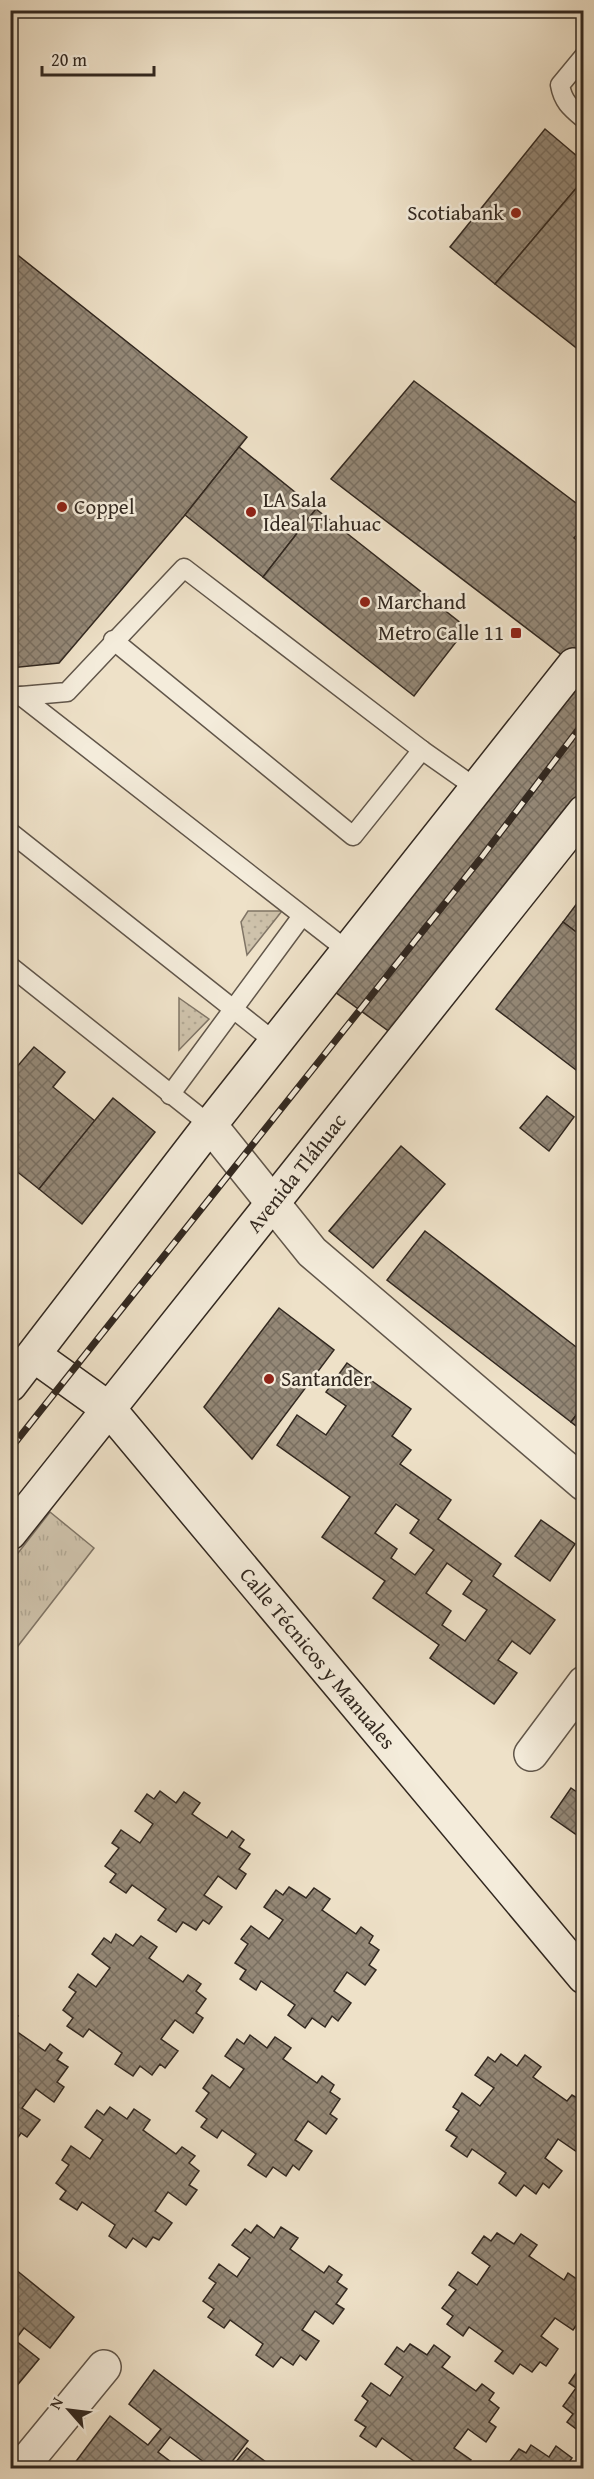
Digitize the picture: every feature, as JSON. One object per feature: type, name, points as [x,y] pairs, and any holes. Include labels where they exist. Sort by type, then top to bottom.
[{"type":"main road","points":[[10,1385],[35,1356],[275,1042],[574,665]]},
{"type":"main road","name":"Avenida Tláhuac","points":[[10,1533],[584,812]]},
{"type":"main road","points":[[210,1125],[312,1252],[584,1484]]},
{"type":"main road","name":"Calle Técnicos y Manuales","points":[[35,1356],[109,1409],[584,1977]]},
{"type":"main road","points":[[531,1754],[584,1683]]},
{"type":"main road","points":[[21,2469],[104,2367]]},
{"type":"lane","points":[[584,56],[560,85],[567,105],[584,119]]},
{"type":"lane","points":[[16,697],[67,692],[113,640],[184,567],[422,750],[476,788]]},
{"type":"lane","points":[[113,640],[353,836],[422,750]]},
{"type":"lane","points":[[16,697],[348,951]]},
{"type":"lane","points":[[10,832],[275,1042]]},
{"type":"lane","points":[[170,1095],[302,915]]},
{"type":"lane","points":[[10,966],[210,1125]]},
{"type":"green space","points":[[248,911],[282,911],[247,955],[241,922]]},
{"type":"green space","points":[[179,998],[209,1019],[179,1050]]},
{"type":"green space","points":[[50,1512],[94,1548],[11,1655],[11,1562]]},
{"type":"building","name":"Scotiabank","points":[[545,129],[584,162],[584,179],[495,284],[450,247]]},
{"type":"building","points":[[584,179],[584,354],[495,284]]},
{"type":"building","points":[[10,249],[247,437],[185,515],[59,663],[10,668]]},
{"type":"building","points":[[414,381],[584,509],[584,528],[574,538],[584,545],[584,672],[331,479]]},
{"type":"building","name":"LA Sala Ideal Tlahuac","points":[[239,447],[316,509],[263,577],[185,515]]},
{"type":"building","name":"Marchand","points":[[316,509],[467,628],[414,696],[263,577]]},
{"type":"building","points":[[584,676],[584,796],[398,1038],[331,989]]},
{"type":"building","points":[[584,894],[584,938],[563,922]]},
{"type":"building","points":[[563,922],[584,938],[584,1076],[496,1009]]},
{"type":"building","points":[[34,1047],[65,1072],[53,1087],[95,1121],[39,1189],[10,1166],[10,1075]]},
{"type":"building","points":[[547,1096],[574,1117],[549,1151],[520,1128]]},
{"type":"building","points":[[113,1098],[155,1132],[82,1224],[39,1189]]},
{"type":"building","points":[[401,1146],[445,1184],[373,1268],[329,1231]]},
{"type":"building","points":[[425,1231],[584,1353],[584,1405],[571,1422],[387,1280]]},
{"type":"building","name":"Santander","points":[[279,1308],[334,1350],[252,1459],[204,1407]]},
{"type":"building","points":[[347,1363],[411,1409],[392,1436],[411,1450],[400,1464],[451,1500],[438,1519],[501,1564],[493,1576],[555,1620],[530,1654],[512,1641],[498,1660],[517,1673],[494,1704],[430,1658],[439,1645],[373,1598],[385,1581],[322,1537],[350,1497],[277,1445],[297,1415],[326,1435],[346,1406],[326,1392]],"holes":[[[396,1504],[419,1520],[410,1533],[434,1550],[415,1575],[391,1558],[397,1549],[375,1533]],[[447,1563],[472,1581],[463,1594],[487,1610],[465,1641],[442,1625],[451,1611],[426,1593]]]},
{"type":"building","points":[[584,1405],[584,1432],[571,1422]]},
{"type":"building","points":[[541,1520],[575,1544],[550,1581],[515,1556]]},
{"type":"building","points":[[571,1788],[584,1797],[584,1840],[551,1817]]},
{"type":"building","points":[[160,1791],[176,1803],[184,1792],[200,1803],[192,1814],[227,1838],[232,1831],[244,1840],[239,1847],[250,1854],[239,1869],[246,1874],[236,1889],[218,1876],[204,1895],[222,1907],[209,1924],[203,1920],[196,1930],[183,1922],[176,1932],[158,1920],[166,1909],[132,1885],[126,1893],[110,1882],[116,1874],[105,1866],[119,1848],[112,1843],[121,1830],[140,1843],[153,1824],[135,1811],[147,1794],[154,1799]]},
{"type":"building","points":[[289,1887],[306,1898],[314,1888],[330,1899],[322,1910],[356,1934],[361,1927],[373,1936],[369,1943],[379,1950],[369,1965],[376,1970],[365,1985],[347,1972],[334,1991],[351,2003],[338,2021],[332,2016],[325,2027],[312,2018],[305,2028],[288,2015],[295,2005],[261,1981],[256,1990],[240,1979],[246,1970],[235,1963],[248,1944],[241,1939],[251,1926],[269,1939],[283,1920],[264,1907],[276,1890],[283,1895]]},
{"type":"building","points":[[116,1934],[133,1946],[141,1936],[157,1947],[149,1958],[183,1982],[188,1975],[201,1984],[196,1991],[206,1999],[196,2013],[203,2018],[193,2033],[175,2020],[161,2039],[178,2051],[165,2068],[160,2064],[152,2075],[140,2066],[133,2076],[115,2064],[122,2053],[89,2029],[83,2037],[67,2026],[73,2018],[63,2010],[76,1992],[69,1987],[78,1974],[96,1987],[110,1968],[92,1954],[104,1938],[111,1943]]},
{"type":"building","points":[[10,2011],[18,2016],[10,2026]]},
{"type":"building","points":[[10,2027],[45,2051],[50,2044],[62,2053],[57,2060],[68,2067],[57,2082],[64,2087],[54,2102],[36,2089],[22,2108],[40,2120],[27,2137],[21,2133],[14,2143],[10,2141]]},
{"type":"building","points":[[250,2035],[267,2048],[275,2037],[291,2048],[283,2059],[317,2083],[322,2076],[334,2085],[330,2092],[340,2099],[330,2114],[337,2119],[326,2134],[308,2121],[295,2140],[312,2151],[299,2170],[293,2165],[286,2176],[273,2167],[266,2177],[248,2165],[256,2154],[222,2130],[217,2138],[201,2127],[207,2119],[196,2111],[209,2093],[203,2088],[212,2075],[230,2088],[244,2069],[225,2056],[237,2039],[244,2044]]},
{"type":"building","points":[[501,2054],[517,2066],[525,2055],[541,2067],[533,2077],[567,2101],[572,2095],[584,2102],[580,2111],[584,2113],[584,2127],[580,2133],[584,2135],[584,2142],[577,2152],[558,2139],[545,2158],[562,2171],[549,2188],[543,2183],[536,2194],[524,2185],[516,2196],[499,2183],[506,2173],[472,2149],[467,2157],[451,2146],[457,2137],[446,2130],[459,2111],[453,2107],[462,2093],[480,2106],[494,2088],[475,2075],[488,2057],[495,2062]]},
{"type":"building","points":[[110,2107],[127,2119],[134,2109],[150,2120],[143,2130],[176,2154],[182,2147],[195,2156],[189,2163],[199,2171],[189,2185],[197,2190],[186,2205],[168,2192],[155,2211],[172,2223],[159,2240],[153,2237],[146,2247],[133,2238],[126,2248],[109,2236],[115,2225],[82,2202],[77,2210],[60,2199],[66,2191],[56,2183],[69,2165],[62,2160],[71,2146],[90,2159],[103,2140],[85,2127],[97,2110],[104,2115]]},
{"type":"building","points":[[257,2225],[274,2238],[281,2227],[298,2238],[290,2249],[324,2273],[329,2266],[342,2275],[337,2282],[347,2289],[336,2304],[344,2309],[333,2324],[315,2311],[302,2330],[319,2341],[306,2360],[300,2355],[293,2365],[281,2357],[273,2367],[256,2355],[263,2344],[230,2320],[224,2328],[208,2317],[214,2309],[203,2301],[216,2283],[209,2278],[219,2264],[237,2277],[250,2258],[232,2245],[245,2229],[251,2233]]},
{"type":"building","points":[[497,2233],[514,2244],[521,2234],[537,2245],[529,2256],[564,2280],[568,2273],[581,2282],[576,2289],[584,2294],[584,2301],[576,2311],[583,2316],[573,2330],[555,2318],[541,2336],[558,2349],[546,2366],[540,2362],[532,2372],[520,2364],[513,2374],[495,2361],[503,2351],[469,2327],[463,2336],[447,2324],[453,2316],[442,2308],[456,2290],[449,2285],[458,2272],[477,2285],[490,2266],[472,2253],[484,2236],[491,2241]]},
{"type":"building","points":[[10,2265],[74,2317],[50,2348],[24,2328],[15,2340],[39,2359],[10,2394]]},
{"type":"building","points":[[410,2344],[427,2355],[434,2345],[450,2357],[442,2367],[476,2391],[482,2384],[494,2393],[489,2400],[499,2408],[489,2422],[496,2427],[486,2442],[468,2429],[454,2448],[471,2460],[465,2468],[411,2468],[415,2462],[382,2438],[376,2447],[360,2436],[366,2427],[355,2420],[368,2401],[362,2396],[371,2383],[390,2396],[403,2377],[385,2364],[397,2347],[404,2352]]},
{"type":"building","points":[[154,2370],[248,2441],[227,2468],[212,2468],[170,2437],[158,2452],[179,2468],[71,2468],[110,2416],[148,2445],[161,2429],[129,2404]]},
{"type":"building","points":[[578,2370],[584,2374],[583,2434],[567,2422],[573,2414],[563,2406],[576,2388],[569,2383]]},
{"type":"building","points":[[531,2445],[549,2457],[556,2446],[572,2458],[565,2468],[511,2468],[507,2465],[519,2449],[526,2453]]},
{"type":"building","points":[[247,2448],[274,2468],[231,2468]]},
{"type":"railway","points":[[10,1449],[481,858],[584,722]]},
{"type":"place","name":"Scotiabank","points":[[516,213]]},
{"type":"place","name":"Coppel","points":[[62,507]]},
{"type":"place","name":"LA Sala Ideal Tlahuac","points":[[251,512]]},
{"type":"place","name":"Marchand","points":[[365,602]]},
{"type":"place","name":"Metro Calle 11","points":[[516,633]]},
{"type":"place","name":"Santander","points":[[269,1379]]}]
